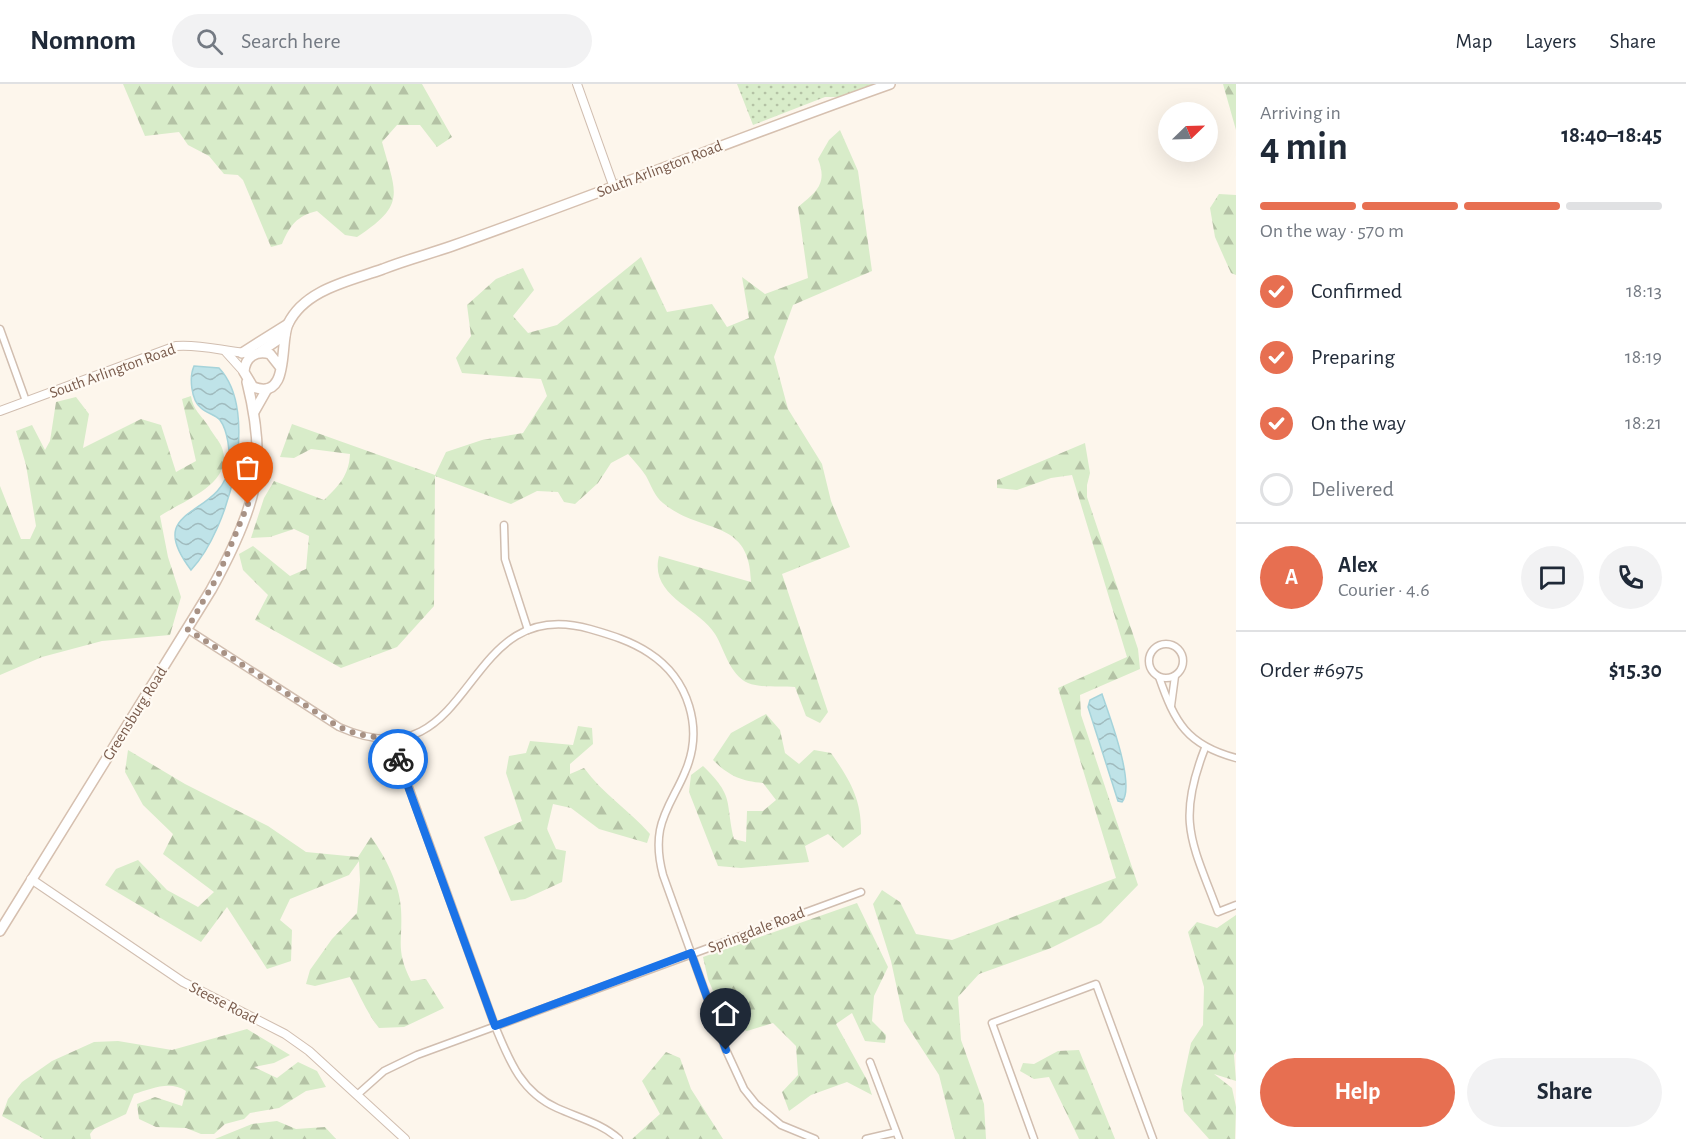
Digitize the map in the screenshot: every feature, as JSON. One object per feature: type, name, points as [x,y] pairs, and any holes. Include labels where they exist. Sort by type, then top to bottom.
[{"type":"main road","name":"South Arlington Road","points":[[288,324],[301,308],[324,291],[890,84]]},
{"type":"main road","points":[[254,412],[267,389],[279,379],[288,324]]},
{"type":"main road","points":[[242,353],[288,324]]},
{"type":"main road","points":[[267,389],[253,387],[245,376],[247,360],[285,335]]},
{"type":"main road","points":[[259,353],[275,357],[281,368]]},
{"type":"main road","name":"Greensburg Road","points":[[0,931],[219,574],[254,488],[256,466],[254,412],[245,376]]},
{"type":"street","points":[[577,84],[613,185]]},
{"type":"street","points":[[0,329],[26,401]]},
{"type":"street","name":"South Arlington Road","points":[[0,411],[176,346],[204,345],[226,352],[259,353]]},
{"type":"street","points":[[226,352],[245,376]]},
{"type":"street","points":[[504,525],[505,559],[528,630]]},
{"type":"street","points":[[187,629],[339,727],[357,734],[392,740],[418,732],[442,717],[460,698],[493,652],[511,638],[546,624],[564,624],[616,637],[657,659],[671,671],[682,687],[692,714],[692,750],[686,771],[661,824],[658,851],[663,875],[726,1050],[744,1089],[756,1104],[781,1125],[815,1139]]},
{"type":"street","points":[[1171,709],[1175,676],[1182,668],[1183,657],[1176,648],[1166,645],[1156,649],[1150,658],[1152,669],[1159,677],[1171,709],[1185,730],[1205,748],[1236,758]]},
{"type":"street","points":[[1159,677],[1175,676]]},
{"type":"street","points":[[392,740],[495,1026],[514,1070],[529,1090],[546,1103],[597,1124],[619,1139]]},
{"type":"street","points":[[1205,748],[1189,800],[1190,836],[1218,912],[1236,905]]},
{"type":"street","name":"Steese Road","points":[[31,879],[183,982],[285,1034],[405,1139]]},
{"type":"street","name":"Springdale Road","points":[[357,1095],[379,1075],[404,1060],[861,892]]},
{"type":"street","points":[[1034,1139],[992,1023],[1096,984],[1153,1139]]},
{"type":"street","points":[[866,1139],[897,1135],[870,1062]]},
{"type":"green space","points":[[123,84],[422,84],[452,137],[437,147],[420,125],[397,125],[382,142],[391,174],[394,197],[384,216],[357,237],[345,235],[317,211],[299,219],[291,227],[282,244],[271,247],[243,180],[238,175],[224,174],[209,156],[188,145],[179,132],[145,136]]},
{"type":"green space","points":[[737,84],[878,84],[845,97],[825,97],[753,125]]},
{"type":"green space","points":[[1223,84],[1236,84],[1236,130]]},
{"type":"green space","points":[[840,130],[858,171],[872,271],[793,305],[774,357],[788,409],[822,464],[831,501],[850,547],[782,574],[828,712],[820,723],[806,716],[795,687],[759,686],[748,683],[736,674],[715,634],[698,616],[668,591],[661,581],[658,570],[659,556],[751,582],[748,561],[742,547],[733,537],[678,513],[663,503],[655,494],[644,473],[628,454],[611,463],[598,483],[575,504],[564,502],[558,492],[537,491],[511,504],[435,476],[434,606],[397,647],[341,668],[255,620],[268,595],[243,570],[239,554],[253,546],[290,576],[306,569],[309,536],[294,529],[270,537],[251,538],[264,498],[274,481],[324,500],[342,480],[348,468],[350,454],[311,449],[294,458],[280,457],[292,424],[435,475],[446,452],[482,440],[523,433],[547,396],[541,379],[462,373],[456,358],[471,336],[467,305],[496,279],[523,268],[534,290],[513,316],[528,333],[557,325],[641,257],[667,312],[712,304],[727,327],[749,318],[742,277],[765,294],[808,278],[798,207],[818,187],[822,175],[818,159],[829,140]]},
{"type":"green space","points":[[1219,194],[1236,195],[1236,275],[1231,273],[1215,237],[1210,208]]},
{"type":"green space","points":[[191,396],[195,409],[221,445],[224,463],[220,473],[204,490],[160,516],[168,557],[181,597],[170,635],[102,641],[42,657],[0,675],[0,486],[21,539],[30,539],[36,526],[26,465],[16,431],[32,425],[45,450],[50,441],[56,402],[76,397],[89,414],[83,448],[141,419],[161,425],[176,472],[196,461],[182,399]]},
{"type":"green space","points":[[1085,443],[1090,473],[1087,497],[1138,649],[1140,669],[1080,695],[1081,715],[1138,885],[1101,923],[1051,948],[979,974],[958,997],[961,1040],[984,1104],[986,1139],[955,1139],[939,1075],[904,1021],[891,961],[873,904],[882,890],[900,902],[916,934],[952,940],[1116,878],[1058,688],[1127,657],[1072,475],[1051,478],[1017,490],[997,488],[997,480]]},
{"type":"green space","points":[[766,714],[780,730],[785,753],[799,764],[814,750],[831,753],[854,791],[861,822],[861,834],[843,848],[828,834],[805,846],[809,862],[741,868],[718,866],[689,792],[691,775],[703,766],[713,776],[727,800],[734,839],[746,842],[747,811],[763,811],[776,800],[763,783],[736,777],[713,760],[731,733]]},
{"type":"green space","points":[[578,726],[592,728],[593,744],[570,764],[570,774],[584,768],[599,786],[650,834],[647,843],[599,829],[571,808],[553,804],[547,829],[556,849],[566,851],[562,882],[525,899],[511,901],[484,837],[522,821],[506,773],[509,756],[526,753],[530,741],[573,745]]},
{"type":"green space","points":[[128,750],[185,784],[268,826],[306,852],[358,857],[371,837],[386,862],[398,890],[401,909],[401,953],[406,970],[411,981],[426,979],[444,1008],[404,1027],[379,1028],[350,977],[315,986],[306,984],[310,970],[332,939],[357,913],[359,861],[349,875],[290,899],[280,920],[292,930],[291,961],[267,969],[227,907],[201,942],[105,885],[116,869],[138,860],[167,890],[198,907],[214,892],[163,854],[173,834],[143,805],[125,772]]},
{"type":"green space","points":[[857,903],[888,967],[874,996],[872,1021],[886,1035],[885,1043],[865,1041],[852,1013],[836,1024],[867,1080],[872,1095],[847,1082],[811,1095],[789,1111],[782,1092],[798,1075],[796,1046],[773,1023],[747,1031],[728,1026],[708,979],[703,957]]},
{"type":"green space","points":[[1236,915],[1236,1051],[1234,1055],[1236,1081],[1214,1074],[1232,1088],[1236,1107],[1235,1139],[1209,1139],[1184,1111],[1181,1090],[1191,1043],[1203,1025],[1204,987],[1188,932],[1197,922],[1217,928]]},
{"type":"green space","points":[[247,1029],[290,1055],[274,1063],[254,1067],[277,1078],[298,1062],[317,1071],[326,1087],[306,1091],[279,1108],[250,1113],[244,1119],[225,1124],[214,1134],[201,1134],[186,1128],[156,1127],[139,1119],[137,1104],[155,1097],[182,1106],[186,1091],[174,1086],[160,1086],[134,1094],[126,1114],[94,1129],[90,1134],[91,1139],[44,1139],[2,1116],[8,1099],[22,1082],[52,1061],[94,1042],[118,1041],[172,1050]]},
{"type":"green space","points":[[1079,1050],[1115,1139],[1079,1139],[1049,1077],[1034,1079],[1020,1071],[1023,1063],[1034,1064],[1058,1051]]},
{"type":"green space","points":[[666,1052],[680,1058],[691,1089],[723,1139],[632,1139],[660,1114],[642,1081]]},
{"type":"green space","points":[[277,1121],[296,1129],[325,1127],[336,1139],[215,1139],[252,1124]]},
{"type":"water","points":[[194,366],[219,368],[231,388],[238,412],[239,441],[228,500],[205,552],[191,570],[178,549],[175,533],[179,522],[213,495],[224,482],[229,465],[228,442],[223,425],[218,418],[201,408],[195,400],[191,382]]},
{"type":"water","points":[[1102,694],[1124,766],[1126,781],[1122,802],[1118,801],[1088,707],[1090,700]]},
{"type":"way so far","points":[[248,504],[219,574],[187,629],[286,695],[339,727],[369,737],[392,740],[398,759]]},
{"type":"route","points":[[398,759],[495,1026],[691,953],[726,1050]]}]
